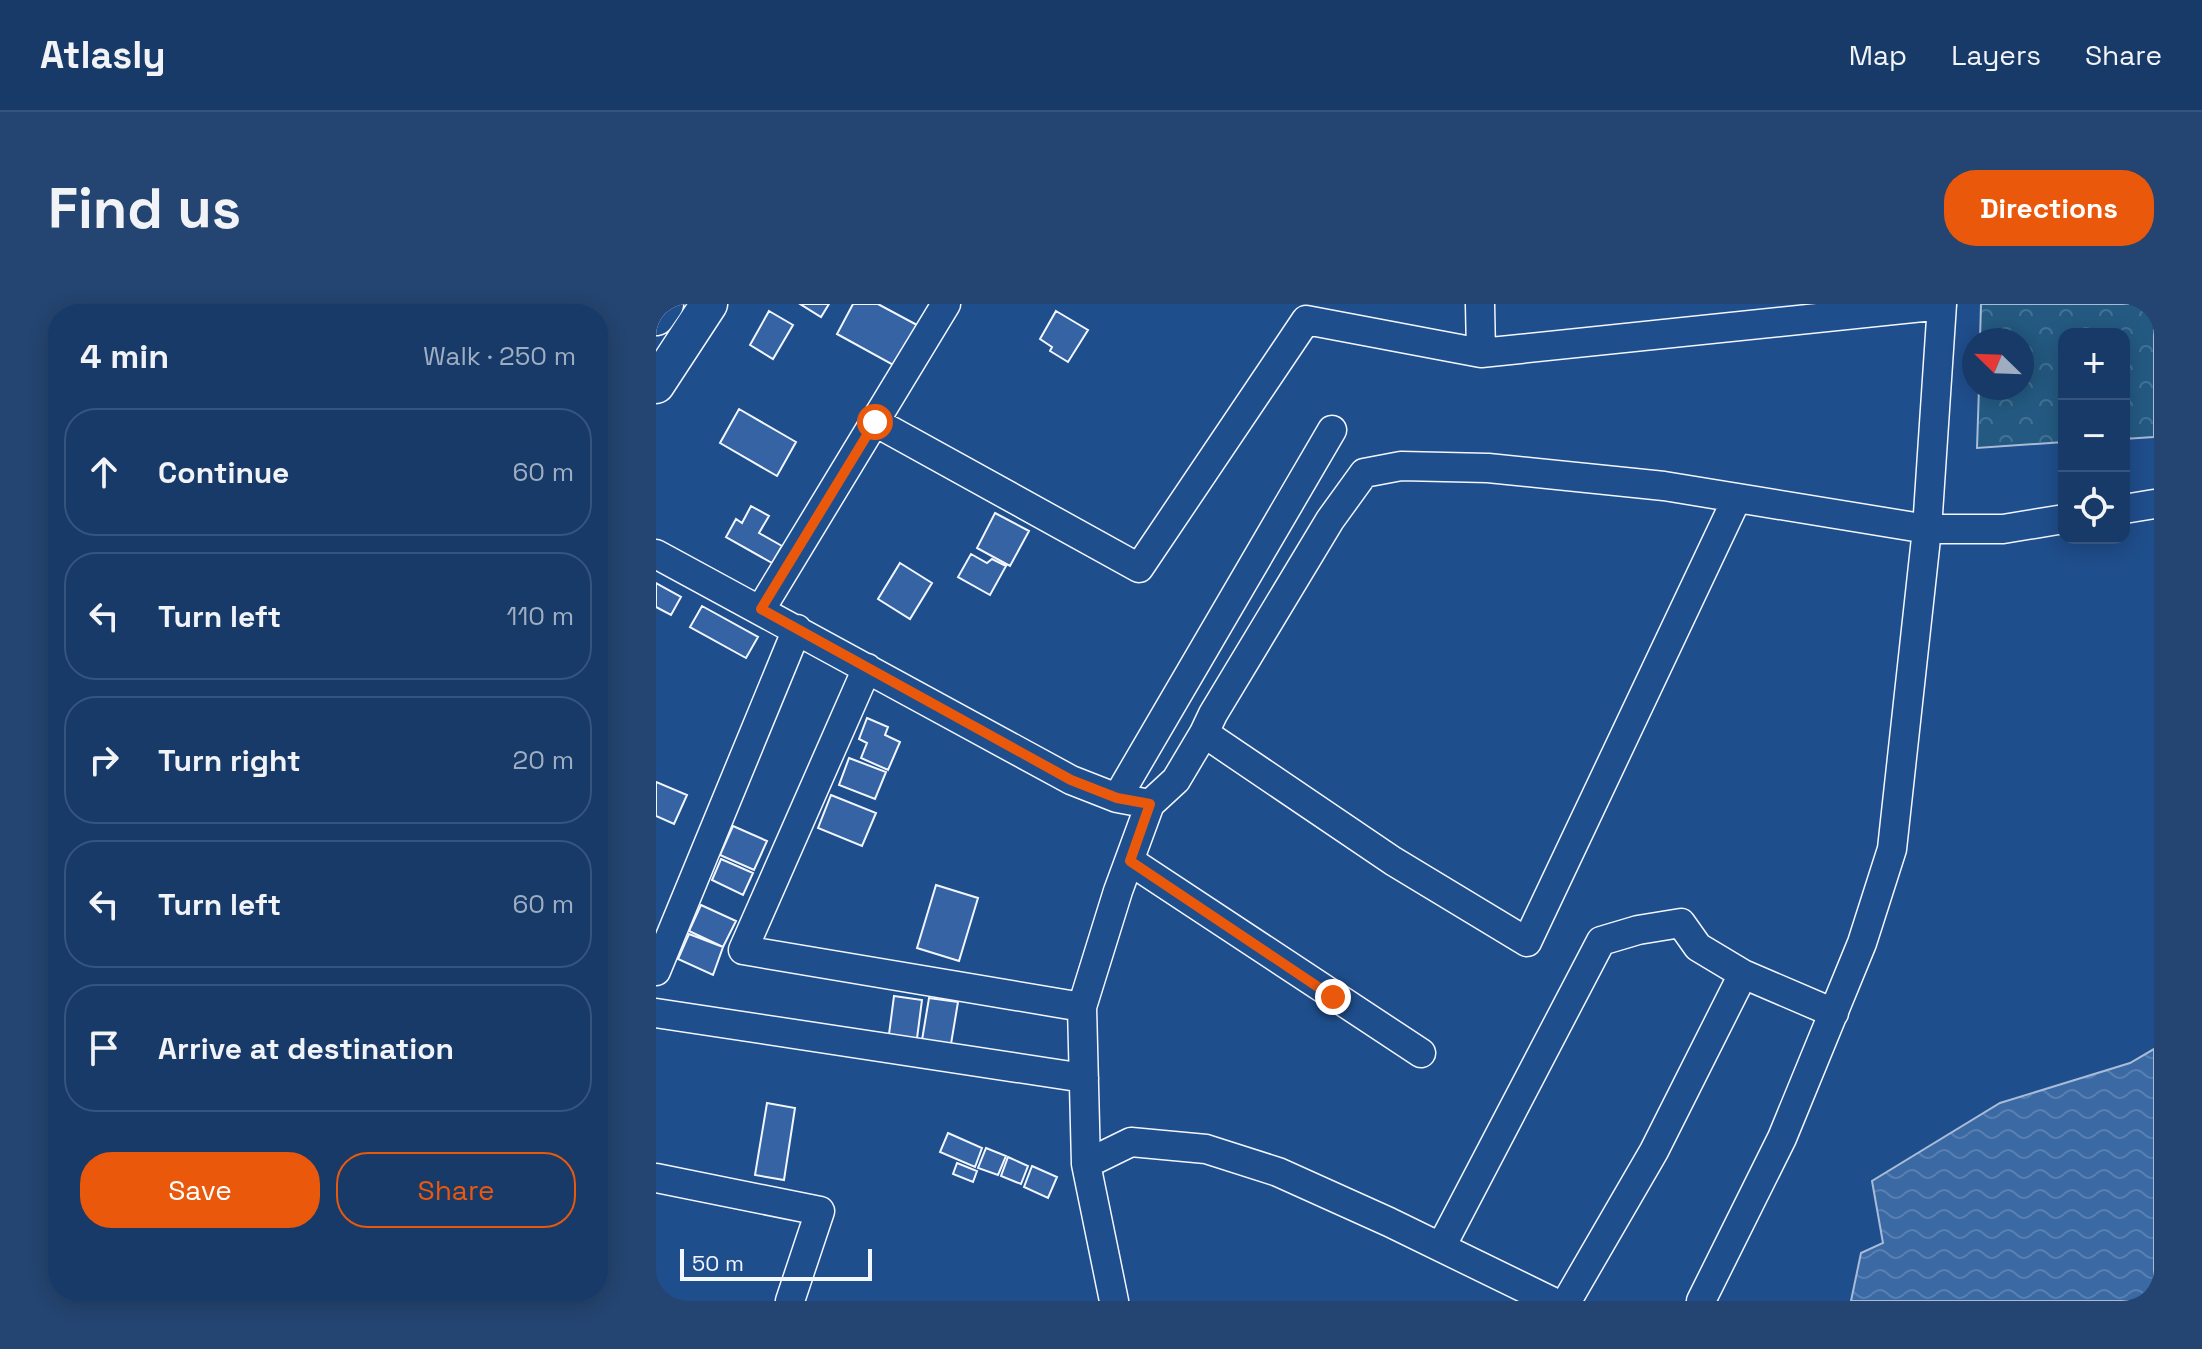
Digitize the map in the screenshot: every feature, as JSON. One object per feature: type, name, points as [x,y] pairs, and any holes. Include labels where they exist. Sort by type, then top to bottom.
[{"type":"main road","points":[[656,317],[665,304]]},
{"type":"main road","points":[[656,385],[709,304]]},
{"type":"street","points":[[761,609],[946,304]]},
{"type":"street","points":[[1480,304],[1481,353]]},
{"type":"street","points":[[875,422],[1139,568],[1306,320],[1481,353],[1942,305],[1927,529],[1892,849],[1862,943],[1782,1138],[1701,1301]]},
{"type":"street","points":[[1117,798],[1332,430]]},
{"type":"street","points":[[1114,1301],[1086,1164],[1082,1007],[1118,891],[1150,804],[1176,780],[1330,520],[1364,473],[1401,466],[1488,468],[1664,486],[1927,529],[2003,529],[2058,520]]},
{"type":"street","points":[[1204,733],[1393,861],[1527,942],[1737,498]]},
{"type":"street","points":[[2130,508],[2154,504]]},
{"type":"street","points":[[656,554],[1071,780],[1117,798],[1150,804]]},
{"type":"street","points":[[656,971],[797,629]]},
{"type":"street","points":[[867,668],[743,950],[1082,1007]]},
{"type":"street","points":[[1130,861],[1421,1053]]},
{"type":"street","points":[[1441,1247],[1601,941],[1638,930],[1681,923],[1698,947],[1743,974],[1834,1013]]},
{"type":"street","points":[[1567,1301],[1654,1151],[1743,974]]},
{"type":"street","points":[[656,1013],[1084,1078]]},
{"type":"street","points":[[1086,1164],[1131,1142],[1206,1149],[1278,1172],[1551,1301]]},
{"type":"street","points":[[656,1178],[820,1211],[790,1301]]},
{"type":"green space","points":[[1981,304],[2154,304],[2154,437],[2130,439],[2130,328],[2058,328],[2058,442],[1977,448],[1979,400],[2034,400],[2034,328],[1980,328]]},
{"type":"water","points":[[2154,1049],[2154,1301],[1851,1301],[1861,1253],[1883,1243],[1872,1181],[2000,1103],[2130,1063]]},
{"type":"building","points":[[800,304],[829,304],[821,317]]},
{"type":"building","points":[[853,304],[878,304],[917,325],[895,366],[837,334]]},
{"type":"building","points":[[769,311],[793,325],[773,359],[750,345]]},
{"type":"building","points":[[1056,311],[1088,330],[1068,362],[1050,351],[1052,347],[1040,339]]},
{"type":"building","points":[[739,409],[796,442],[777,476],[720,443]]},
{"type":"building","points":[[751,506],[769,516],[759,533],[782,546],[772,563],[726,537],[736,519],[742,523]]},
{"type":"building","points":[[995,513],[1029,531],[1010,566],[977,548]]},
{"type":"building","points":[[971,554],[987,563],[992,559],[1006,566],[990,595],[958,577]]},
{"type":"building","points":[[900,563],[932,583],[910,619],[878,599]]},
{"type":"building","points":[[656,583],[681,597],[671,615],[656,607]]},
{"type":"building","points":[[702,606],[758,637],[746,658],[690,627]]},
{"type":"building","points":[[867,718],[888,727],[885,735],[900,742],[888,770],[861,758],[867,743],[859,739]]},
{"type":"building","points":[[849,758],[886,772],[875,799],[839,785]]},
{"type":"building","points":[[656,782],[687,795],[674,824],[656,816]]},
{"type":"building","points":[[831,795],[876,813],[862,846],[818,828]]},
{"type":"building","points":[[733,826],[767,841],[754,870],[720,855]]},
{"type":"building","points":[[721,859],[753,873],[743,895],[712,880]]},
{"type":"building","points":[[936,885],[978,898],[959,961],[917,948]]},
{"type":"building","points":[[701,905],[736,921],[723,947],[689,931]]},
{"type":"building","points":[[689,934],[723,947],[713,975],[678,959]]},
{"type":"building","points":[[894,996],[922,1000],[916,1046],[888,1042]]},
{"type":"building","points":[[929,998],[958,1002],[950,1050],[921,1046]]},
{"type":"building","points":[[767,1103],[795,1108],[784,1180],[755,1175]]},
{"type":"building","points":[[948,1133],[982,1148],[975,1167],[940,1152]]},
{"type":"building","points":[[986,1148],[1006,1156],[998,1175],[978,1168]]},
{"type":"building","points":[[1008,1157],[1028,1166],[1021,1184],[1001,1176]]},
{"type":"building","points":[[957,1163],[977,1171],[973,1182],[953,1174]]},
{"type":"building","points":[[1032,1166],[1057,1177],[1048,1198],[1024,1187]]},
{"type":"route","points":[[875,422],[761,609],[1071,780],[1117,798],[1150,804],[1130,861],[1333,997]]}]
